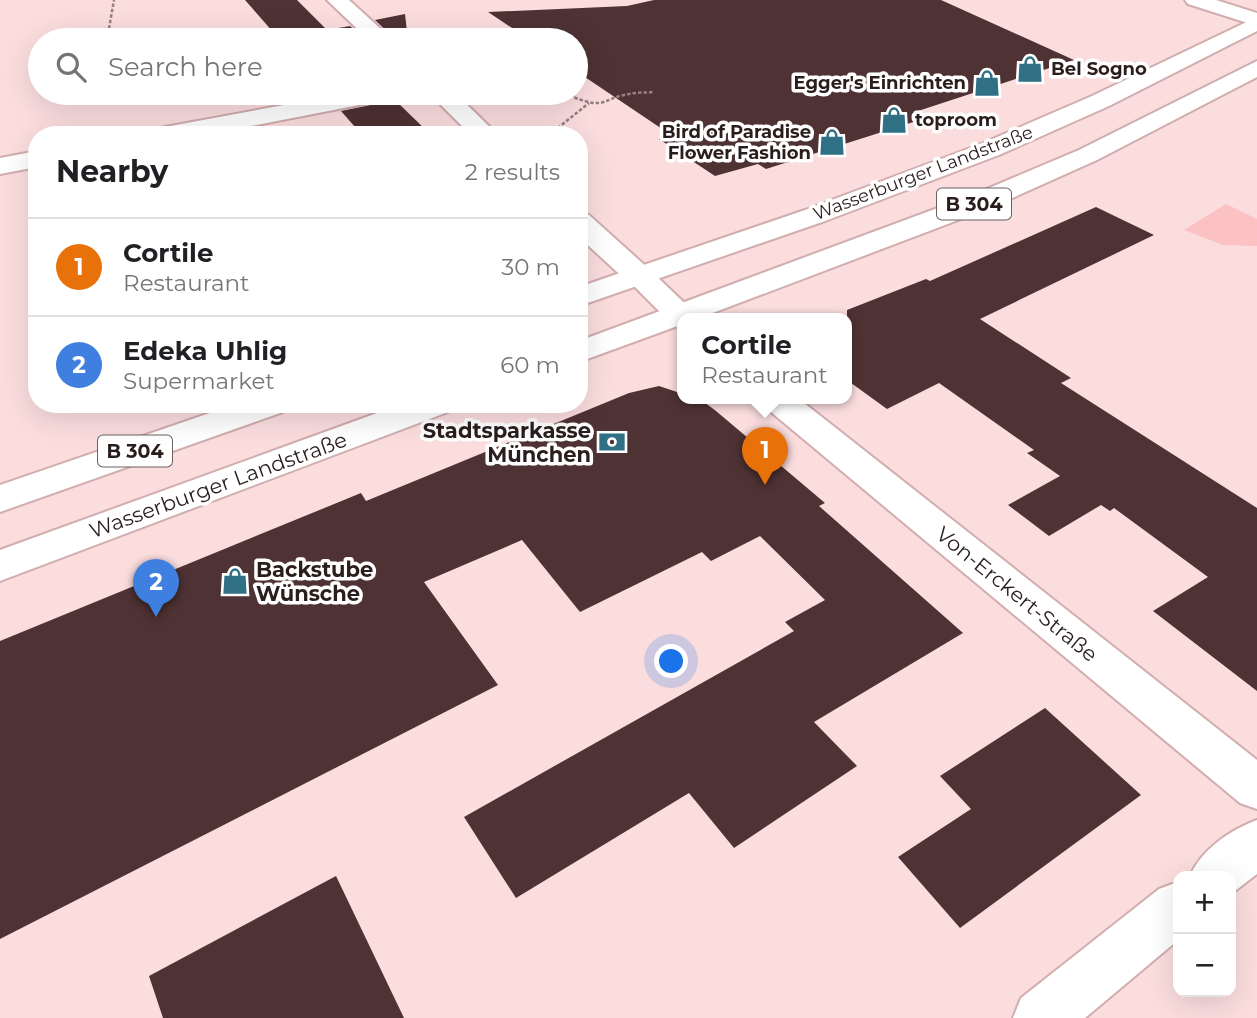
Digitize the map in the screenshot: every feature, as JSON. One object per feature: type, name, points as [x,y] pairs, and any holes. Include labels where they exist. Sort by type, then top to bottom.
[{"type":"main road","points":[[1195,0],[1257,22]]},
{"type":"main road","points":[[341,4],[370,2]]},
{"type":"main road","points":[[341,4],[368,28]]},
{"type":"main road","name":"Wasserburger Landstraße","points":[[588,294],[994,148],[1134,86],[1257,22]]},
{"type":"main road","name":"B 304","points":[[690,313],[980,202],[1088,155],[1257,68]]},
{"type":"main road","points":[[212,126],[322,105]]},
{"type":"main road","points":[[454,105],[476,126]]},
{"type":"main road","points":[[0,166],[28,161]]},
{"type":"main road","points":[[588,229],[679,313]]},
{"type":"main road","name":"B 304","points":[[588,349],[677,318]]},
{"type":"main road","name":"Von-Erckert-Straße","points":[[784,404],[1257,788]]},
{"type":"main road","name":"B 304","points":[[0,499],[245,413]]},
{"type":"main road","name":"Wasserburger Landstraße","points":[[0,566],[412,413]]},
{"type":"main road","points":[[1222,871],[1257,843]]},
{"type":"main road","points":[[1041,1018],[1173,911]]},
{"type":"path","points":[[109,28],[114,0]]},
{"type":"path","points":[[589,103],[605,104],[627,94],[653,92]]},
{"type":"path","points":[[560,126],[586,105]]},
{"type":"shaded area","points":[[1226,204],[1257,219],[1257,246],[1223,245],[1184,230]]},
{"type":"building","points":[[245,0],[297,0],[325,28],[270,28]]},
{"type":"building","points":[[654,0],[941,0],[1074,60],[918,111],[929,117],[766,169],[758,164],[715,176],[659,139],[671,135],[588,79],[588,28],[512,28],[488,12],[627,6]]},
{"type":"building","points":[[405,14],[407,28],[383,28],[375,20]]},
{"type":"building","points":[[370,105],[400,105],[422,126],[354,126],[341,111]]},
{"type":"building","points":[[1096,207],[1154,235],[980,319],[1071,378],[1061,383],[1257,508],[1257,691],[1153,611],[1208,577],[1114,508],[1110,511],[1101,505],[1049,536],[1008,505],[1060,476],[1027,453],[1034,450],[939,383],[887,409],[852,384],[852,313],[847,313],[847,310],[926,279],[930,281]]},
{"type":"building","points":[[659,386],[677,392],[677,404],[707,404],[825,503],[819,506],[963,633],[814,722],[857,766],[734,848],[689,793],[516,898],[464,817],[794,631],[785,622],[825,600],[760,536],[711,561],[702,552],[580,612],[522,540],[424,582],[498,685],[0,939],[0,641],[361,493],[366,501],[580,413],[588,413],[588,410],[629,393]]},
{"type":"building","points":[[1045,708],[1141,795],[960,928],[898,857],[971,809],[940,776]]},
{"type":"building","points":[[336,876],[404,1018],[163,1018],[149,976]]},
{"type":"place","name":"Bel Sogno","points":[[1030,69]]},
{"type":"place","name":"Egger's Einrichten","points":[[987,83]]},
{"type":"place","name":"toproom","points":[[894,120]]},
{"type":"place","name":"Bird of Paradise Flower Fashion","points":[[832,142]]},
{"type":"place","name":"Stadtsparkasse München","points":[[612,442]]},
{"type":"place","name":"Cortile","points":[[765,485]]},
{"type":"place","name":"Backstube Wünsche","points":[[235,581]]},
{"type":"place","name":"Edeka Uhlig","points":[[156,617]]}]
